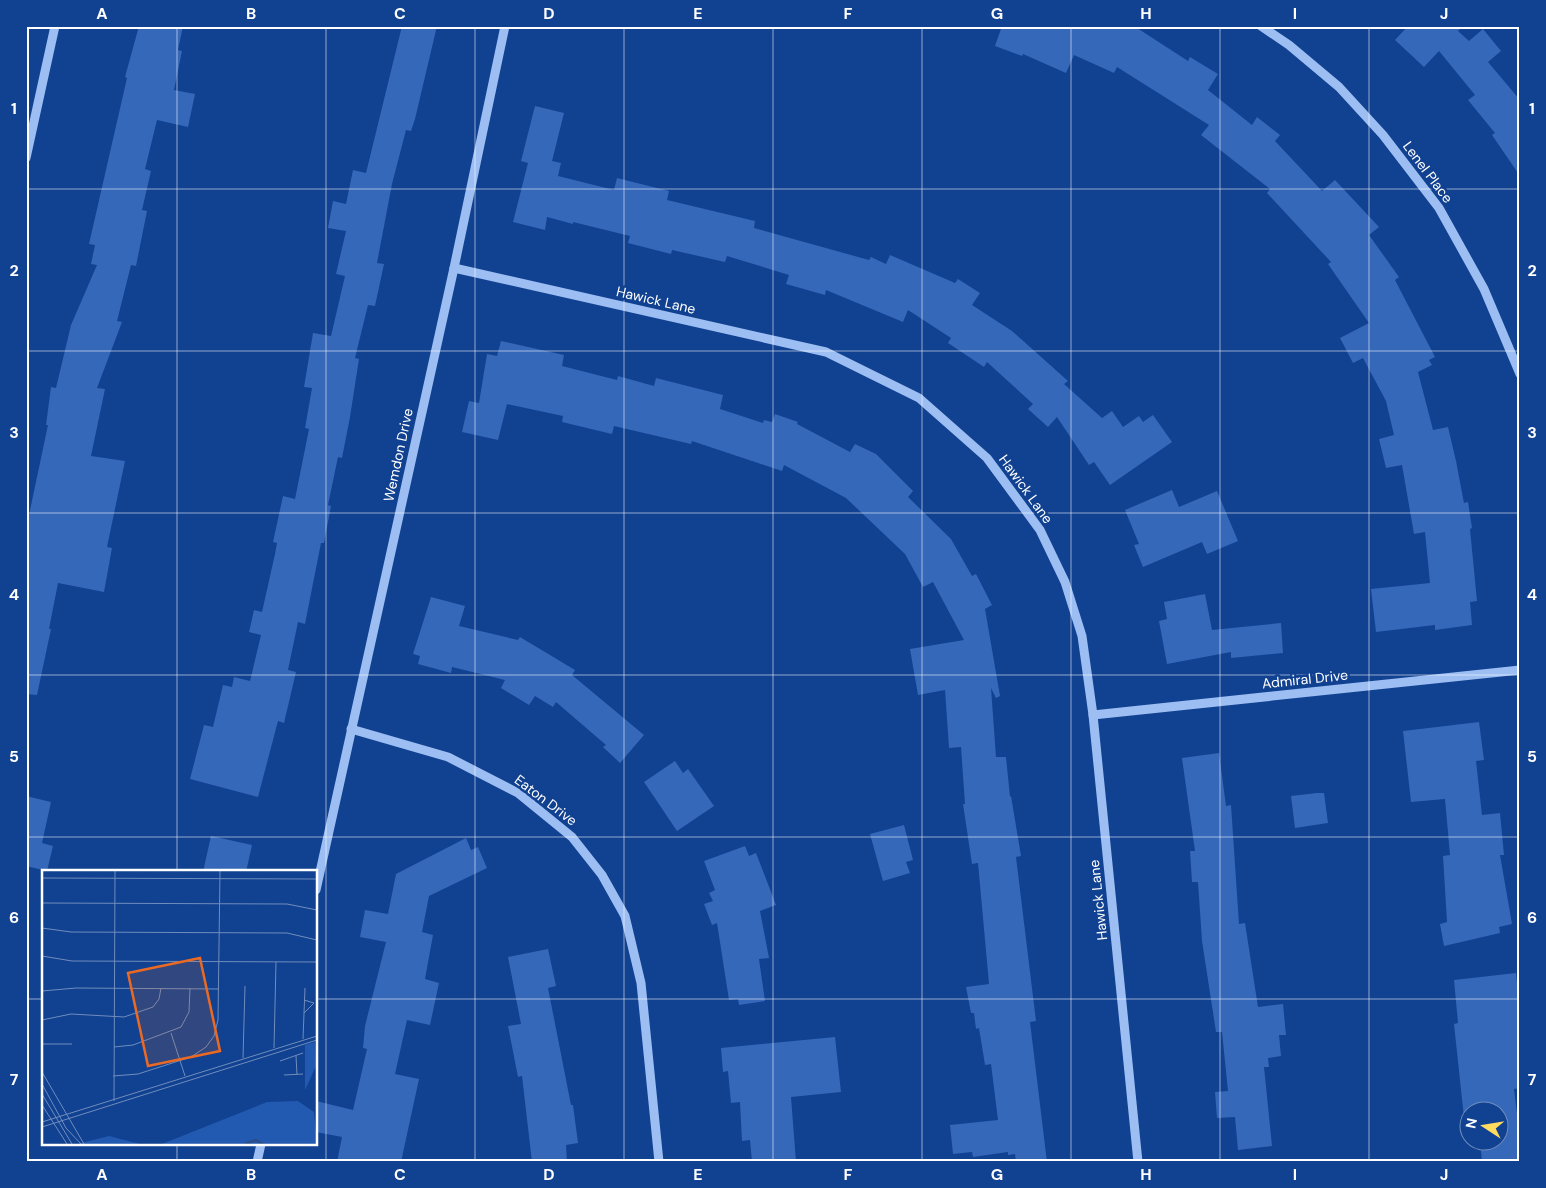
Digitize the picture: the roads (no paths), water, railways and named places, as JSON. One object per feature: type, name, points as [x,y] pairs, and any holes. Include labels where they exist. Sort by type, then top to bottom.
[{"type":"street","points":[[26,158],[55,26]]},
{"type":"street","name":"Wemdon Drive","points":[[318,881],[454,268],[505,26]]},
{"type":"street","name":"Lenel Place","points":[[1261,26],[1289,45],[1339,86],[1383,136],[1439,208],[1484,289],[1520,374]]},
{"type":"street","name":"Hawick Lane","points":[[454,268],[826,352],[919,398],[987,458],[1040,530],[1065,582],[1082,636],[1093,715],[1138,1162]]},
{"type":"street","name":"Admiral Drive","points":[[1093,715],[1520,670]]},
{"type":"street","name":"Eaton Drive","points":[[351,729],[448,757],[518,793],[572,837],[602,875],[624,916],[641,983],[659,1162]]},
{"type":"street","points":[[257,1162],[261,1146]]}]
